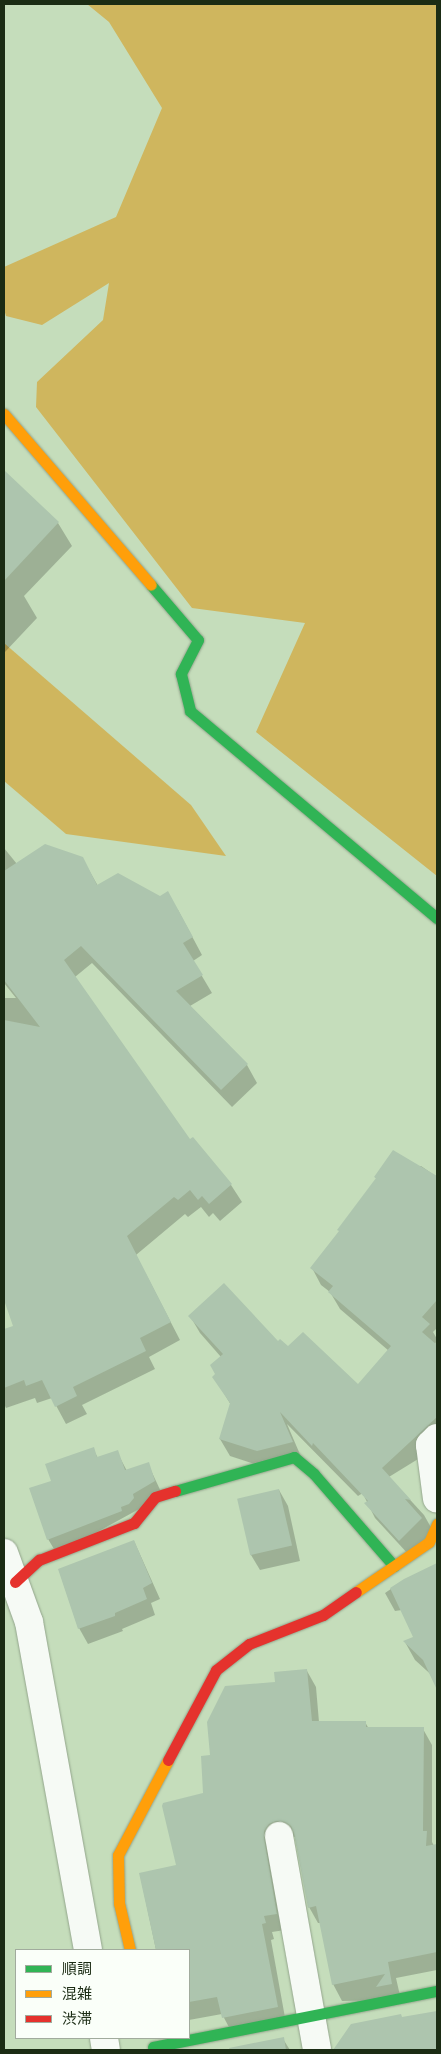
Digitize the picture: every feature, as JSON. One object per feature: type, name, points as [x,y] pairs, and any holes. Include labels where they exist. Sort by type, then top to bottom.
[{"type":"street","points":[[4,414],[198,640],[181,674],[190,711],[437,918]]},
{"type":"street","points":[[437,1438],[430,1445],[437,1499]]},
{"type":"street","points":[[14,1582],[38,1560],[134,1523],[155,1498],[294,1458],[314,1474],[394,1566]]},
{"type":"street","points":[[130,1949],[119,1903],[118,1855],[216,1670],[249,1644],[323,1615],[429,1542],[436,1530]]},
{"type":"street","points":[[4,1553],[29,1622],[88,1949]]},
{"type":"street","points":[[279,1836],[309,2016],[317,2050]]},
{"type":"street","points":[[190,2038],[437,1991]]},
{"type":"street","points":[[152,2045],[184,2039]]},
{"type":"shaded area","points":[[87,4],[437,4],[437,876],[256,732],[305,623],[192,608],[36,407],[37,382],[103,320],[109,283],[42,325],[6,316],[4,309],[4,267],[116,217],[162,108],[109,22]]},
{"type":"shaded area","points":[[4,643],[191,805],[226,856],[66,834],[4,781]]},
{"type":"building","points":[[4,470],[59,522],[4,581]]},
{"type":"building","points":[[45,844],[83,857],[97,885],[118,873],[160,896],[168,891],[193,937],[183,943],[203,975],[176,991],[248,1064],[221,1090],[81,946],[64,960],[190,1139],[193,1137],[232,1184],[209,1204],[202,1196],[198,1200],[190,1190],[178,1200],[174,1197],[127,1236],[171,1322],[140,1338],[146,1351],[73,1387],[77,1396],[55,1407],[42,1380],[26,1386],[24,1380],[4,1388],[4,1329],[13,1326],[4,1300],[4,1020],[40,1027],[4,980],[4,871]]},
{"type":"building","points":[[393,1150],[437,1176],[437,1300],[422,1317],[430,1324],[422,1332],[437,1345],[437,1417],[382,1468],[411,1500],[405,1499],[422,1518],[399,1541],[364,1503],[368,1501],[313,1443],[312,1446],[280,1412],[293,1442],[257,1451],[219,1439],[230,1403],[212,1377],[215,1374],[210,1365],[223,1354],[188,1316],[224,1283],[278,1341],[280,1339],[288,1346],[303,1332],[358,1384],[391,1346],[328,1292],[333,1286],[310,1268],[339,1231],[337,1230],[376,1178],[374,1177]]},
{"type":"building","points":[[94,1447],[97,1457],[118,1450],[125,1470],[149,1462],[155,1481],[133,1494],[134,1498],[129,1504],[121,1507],[122,1511],[47,1540],[29,1488],[51,1481],[45,1464]]},
{"type":"building","points":[[279,1489],[292,1546],[250,1555],[237,1499]]},
{"type":"building","points":[[134,1540],[152,1583],[143,1588],[147,1599],[115,1613],[115,1616],[78,1629],[58,1569]]},
{"type":"building","points":[[437,1563],[437,1690],[423,1660],[403,1641],[413,1637],[390,1588]]},
{"type":"building","points":[[307,1669],[312,1721],[366,1721],[366,1727],[424,1727],[423,1831],[427,1831],[426,1846],[437,1844],[437,1952],[388,1962],[392,1984],[376,1987],[385,1974],[332,1985],[316,1906],[308,1908],[294,1833],[291,1826],[285,1822],[276,1821],[269,1824],[264,1831],[264,1838],[277,1914],[264,1916],[266,1923],[262,1924],[278,2007],[222,2018],[217,1997],[190,2002],[190,1949],[156,1949],[139,1873],[176,1865],[162,1806],[163,1803],[203,1793],[201,1756],[210,1755],[207,1722],[225,1686],[275,1682],[274,1672]]},
{"type":"building","points":[[437,2011],[437,2050],[333,2050],[351,2024],[401,2014],[402,2017]]},
{"type":"building","points":[[284,2037],[286,2050],[230,2050],[229,2048]]},
{"type":"traffic: fast","points":[[151,585],[198,640],[181,674],[190,711],[437,918]]},
{"type":"traffic: fast","points":[[175,1491],[294,1457],[314,1474],[394,1566]]},
{"type":"traffic: fast","points":[[153,2047],[437,1991]]},
{"type":"traffic: slow","points":[[4,414],[151,585]]},
{"type":"traffic: slow","points":[[356,1592],[429,1542],[437,1524]]},
{"type":"traffic: slow","points":[[130,1949],[119,1903],[118,1855],[168,1760]]},
{"type":"traffic: jam","points":[[15,1582],[39,1560],[134,1523],[155,1497],[175,1491]]},
{"type":"traffic: jam","points":[[168,1760],[216,1670],[249,1644],[323,1615],[356,1592]]}]
